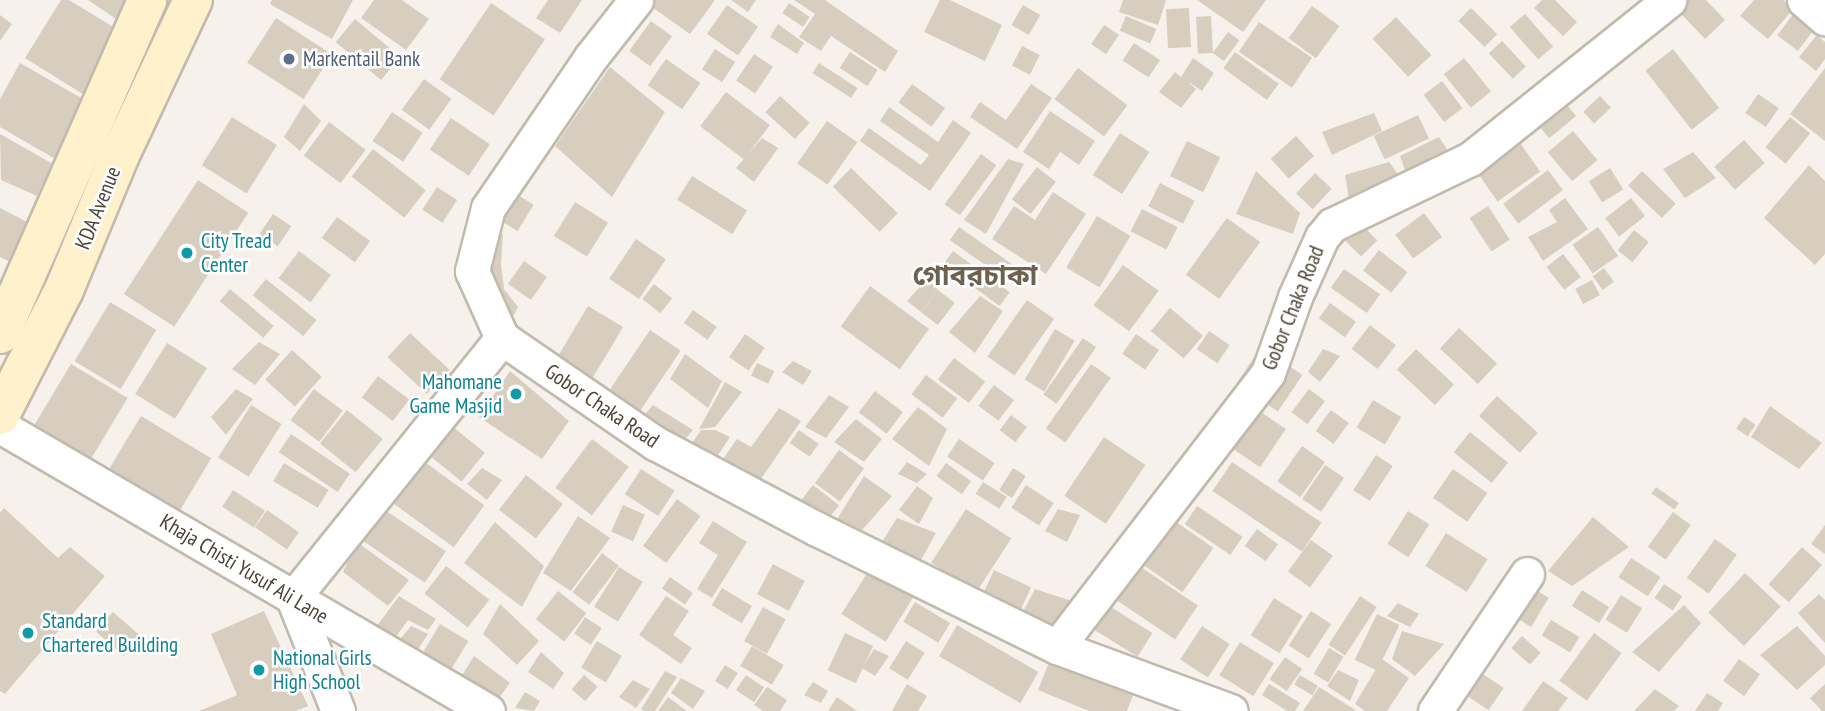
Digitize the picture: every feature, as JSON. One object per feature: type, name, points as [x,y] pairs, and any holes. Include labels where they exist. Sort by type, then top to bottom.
[{"type":"main road","points":[[0,334],[147,0]]},
{"type":"main road","name":"KDA Avenue","points":[[0,415],[64,290],[120,155],[193,0]]},
{"type":"street","points":[[338,711],[293,598],[502,338],[472,271],[488,208],[591,57],[636,0]]},
{"type":"street","name":"Gobor Chaka Road","points":[[1057,647],[1268,373],[1294,297],[1322,237],[1332,225],[1470,159],[1669,0]]},
{"type":"street","points":[[1804,0],[1825,18]]},
{"type":"street","name":"Gobor Chaka Road","points":[[502,338],[655,443],[817,529],[1057,647],[1231,711]]},
{"type":"street","name":"Khaja Chisti Yusuf Ali Lane","points":[[0,426],[488,711]]},
{"type":"street","points":[[1435,711],[1527,574]]},
{"type":"building","points":[[61,0],[69,0],[125,34],[86,96],[25,58]]},
{"type":"building","points":[[88,0],[133,0],[119,21]]},
{"type":"building","points":[[272,0],[353,0],[332,39],[270,4]]},
{"type":"building","points":[[374,0],[402,0],[429,19],[406,50],[361,18]]},
{"type":"building","points":[[548,0],[582,0],[560,33],[536,18]]},
{"type":"building","points":[[653,0],[715,0],[690,34],[649,5]]},
{"type":"building","points":[[731,0],[756,0],[748,12]]},
{"type":"building","points":[[794,0],[825,0],[898,51],[885,72],[831,36],[821,51],[799,37],[815,14]]},
{"type":"building","points":[[940,0],[950,0],[1002,25],[985,61],[924,32]]},
{"type":"building","points":[[1123,0],[1166,0],[1158,25],[1119,12]]},
{"type":"building","points":[[1197,0],[1266,0],[1243,32]]},
{"type":"building","points":[[1542,0],[1555,0],[1577,22],[1563,36],[1534,8]]},
{"type":"building","points":[[1668,0],[1706,0],[1725,20],[1705,39]]},
{"type":"building","points":[[1754,0],[1783,0],[1793,9],[1768,39],[1740,16]]},
{"type":"building","points":[[491,3],[545,39],[493,116],[440,79]]},
{"type":"building","points":[[789,3],[810,17],[803,27],[782,13]]},
{"type":"building","points":[[727,5],[758,27],[738,55],[707,34]]},
{"type":"building","points":[[1023,5],[1040,15],[1029,35],[1012,25]]},
{"type":"building","points":[[1312,6],[1340,26],[1316,58],[1288,38]]},
{"type":"building","points":[[1189,8],[1191,47],[1168,48],[1166,9]]},
{"type":"building","points":[[1471,8],[1497,34],[1484,47],[1458,21]]},
{"type":"building","points":[[1794,13],[1815,29],[1798,51],[1777,35]]},
{"type":"building","points":[[1525,14],[1553,46],[1538,60],[1510,27]]},
{"type":"building","points":[[0,15],[12,24],[0,41]]},
{"type":"building","points":[[1126,16],[1156,29],[1150,44],[1120,31]]},
{"type":"building","points":[[1211,16],[1213,53],[1198,54],[1196,17]]},
{"type":"building","points":[[1396,17],[1431,55],[1408,77],[1373,39]]},
{"type":"building","name":"Markentail Bank","points":[[276,18],[332,54],[303,99],[247,62]]},
{"type":"building","points":[[355,19],[400,57],[381,80],[336,42]]},
{"type":"building","points":[[651,21],[672,36],[650,66],[629,51]]},
{"type":"building","points":[[1259,22],[1312,58],[1292,88],[1239,52]]},
{"type":"building","points":[[778,24],[804,43],[797,54],[770,37]]},
{"type":"building","points":[[1104,25],[1119,35],[1106,54],[1091,44]]},
{"type":"building","points":[[1228,32],[1239,40],[1224,61],[1213,53]]},
{"type":"building","points":[[1817,35],[1825,42],[1825,59],[1816,71],[1799,57]]},
{"type":"building","points":[[1502,41],[1526,67],[1513,79],[1489,53]]},
{"type":"building","points":[[1134,43],[1160,60],[1149,77],[1123,61]]},
{"type":"building","points":[[1022,46],[1040,55],[1030,75],[1012,66]]},
{"type":"building","points":[[715,49],[735,62],[722,82],[702,69]]},
{"type":"building","points":[[1673,49],[1719,108],[1692,130],[1645,71]]},
{"type":"building","points":[[850,52],[878,70],[867,86],[840,68]]},
{"type":"building","points":[[1235,52],[1279,84],[1267,100],[1223,68]]},
{"type":"building","points":[[754,54],[773,67],[755,93],[736,81]]},
{"type":"building","points":[[1193,58],[1214,73],[1202,91],[1187,81],[1196,89],[1181,108],[1159,92],[1175,72],[1181,77]]},
{"type":"building","points":[[1464,58],[1491,91],[1471,108],[1444,74]]},
{"type":"building","points":[[666,59],[700,83],[682,109],[648,85]]},
{"type":"building","points":[[20,63],[90,103],[57,160],[0,127],[0,99]]},
{"type":"building","points":[[819,63],[858,88],[851,98],[812,73]]},
{"type":"building","points":[[610,67],[665,112],[612,197],[555,146]]},
{"type":"building","points":[[1078,68],[1128,105],[1104,136],[1055,99]]},
{"type":"building","points":[[1825,68],[1825,141],[1790,114]]},
{"type":"building","points":[[424,79],[452,99],[429,130],[402,110]]},
{"type":"building","points":[[1442,81],[1462,108],[1444,122],[1424,95]]},
{"type":"building","points":[[912,84],[945,108],[932,127],[898,103]]},
{"type":"building","points":[[1031,84],[1052,98],[1017,149],[970,117],[980,102],[1006,120]]},
{"type":"building","points":[[1551,86],[1576,116],[1549,138],[1524,108]]},
{"type":"building","points":[[726,92],[770,125],[744,159],[700,126]]},
{"type":"building","points":[[1758,94],[1779,108],[1766,127],[1745,113]]},
{"type":"building","points":[[780,96],[810,123],[795,139],[765,112]]},
{"type":"building","points":[[1600,96],[1611,108],[1594,123],[1583,112]]},
{"type":"building","points":[[304,104],[321,121],[300,151],[284,137]]},
{"type":"building","points":[[889,107],[938,142],[953,120],[971,133],[930,191],[860,141],[869,128],[921,165],[929,155],[880,121]]},
{"type":"building","points":[[1050,111],[1095,141],[1079,165],[1060,152],[1049,169],[1023,152]]},
{"type":"building","points":[[392,112],[423,133],[403,162],[372,141]]},
{"type":"building","points":[[1374,113],[1382,131],[1332,155],[1322,132]]},
{"type":"building","points":[[1418,115],[1429,139],[1385,159],[1374,136]]},
{"type":"building","points":[[232,117],[277,145],[247,193],[202,165]]},
{"type":"building","points":[[1790,117],[1810,133],[1786,164],[1765,147]]},
{"type":"building","points":[[451,118],[490,144],[469,176],[430,150]]},
{"type":"building","points":[[1504,120],[1540,172],[1498,201],[1461,150]]},
{"type":"building","points":[[827,121],[857,142],[827,185],[797,164]]},
{"type":"building","points":[[329,122],[366,150],[340,183],[304,156]]},
{"type":"building","points":[[1573,131],[1597,160],[1572,181],[1548,152]]},
{"type":"building","points":[[1120,133],[1149,152],[1122,194],[1093,175]]},
{"type":"building","points":[[0,134],[53,164],[37,196],[1,180]]},
{"type":"building","points":[[1296,136],[1314,156],[1289,179],[1271,159]]},
{"type":"building","points":[[1439,137],[1452,157],[1409,181],[1400,156]]},
{"type":"building","points":[[762,138],[778,148],[754,182],[736,168]]},
{"type":"building","points":[[1744,140],[1765,163],[1735,190],[1714,167]]},
{"type":"building","points":[[1187,141],[1220,157],[1203,192],[1170,176]]},
{"type":"building","points":[[373,149],[426,190],[404,218],[351,177]]},
{"type":"building","points":[[1693,152],[1716,178],[1685,198],[1663,169]]},
{"type":"building","points":[[981,154],[996,165],[960,215],[945,204]]},
{"type":"building","points":[[1008,159],[1024,164],[986,234],[964,220]]},
{"type":"building","points":[[1389,162],[1402,180],[1349,199],[1345,175]]},
{"type":"building","points":[[1809,165],[1825,181],[1825,254],[1815,265],[1764,218]]},
{"type":"building","points":[[1037,167],[1056,182],[1031,214],[1012,199]]},
{"type":"building","points":[[851,168],[898,213],[880,232],[833,187]]},
{"type":"building","points":[[1610,168],[1623,189],[1602,202],[1589,181]]},
{"type":"building","points":[[1548,170],[1563,190],[1518,224],[1503,204]]},
{"type":"building","points":[[1256,171],[1300,213],[1293,234],[1236,214]]},
{"type":"building","points":[[1642,171],[1676,204],[1662,218],[1628,185]]},
{"type":"building","points":[[1315,173],[1332,189],[1313,209],[1296,193]]},
{"type":"building","points":[[692,176],[747,210],[732,234],[677,200]]},
{"type":"building","name":"City Tread Center","points":[[198,180],[248,213],[174,327],[124,294]]},
{"type":"building","points":[[1160,183],[1195,201],[1183,224],[1148,206]]},
{"type":"building","points":[[437,187],[457,200],[442,223],[422,210]]},
{"type":"building","points":[[510,190],[534,205],[517,231],[494,216]]},
{"type":"building","points":[[1053,192],[1086,214],[1046,274],[992,239],[1014,206],[1035,220]]},
{"type":"building","points":[[1565,198],[1588,229],[1543,261],[1528,237],[1557,222],[1549,210]]},
{"type":"building","points":[[1631,198],[1645,216],[1619,236],[1605,218]]},
{"type":"building","points":[[575,202],[608,223],[587,257],[554,236]]},
{"type":"building","points":[[1488,206],[1510,240],[1491,252],[1470,218]]},
{"type":"building","points":[[0,208],[35,226],[14,264],[0,257]]},
{"type":"building","points":[[1142,209],[1178,227],[1166,249],[1131,231]]},
{"type":"building","points":[[1424,213],[1442,237],[1413,259],[1395,235]]},
{"type":"building","points":[[273,214],[291,226],[278,246],[260,234]]},
{"type":"building","points":[[1097,216],[1130,236],[1100,288],[1066,267]]},
{"type":"building","points":[[337,217],[370,241],[355,262],[322,238]]},
{"type":"building","points":[[1354,217],[1377,240],[1361,257],[1338,233]]},
{"type":"building","points":[[1227,218],[1260,242],[1219,299],[1186,275]]},
{"type":"building","points":[[959,227],[1013,265],[1004,278],[950,240]]},
{"type":"building","points":[[1598,227],[1618,256],[1593,273],[1573,245]]},
{"type":"building","points":[[1634,230],[1649,242],[1632,262],[1618,250]]},
{"type":"building","points":[[485,231],[503,234],[501,264],[504,289],[518,307],[510,322],[486,283]]},
{"type":"building","points":[[636,239],[666,259],[639,299],[609,279]]},
{"type":"building","points":[[1379,250],[1407,272],[1391,293],[1363,270]]},
{"type":"building","points":[[299,251],[331,275],[310,302],[279,278]]},
{"type":"building","points":[[953,251],[1010,292],[1000,306],[943,265]]},
{"type":"building","points":[[1563,254],[1581,277],[1564,290],[1546,267]]},
{"type":"building","points":[[524,261],[547,277],[531,300],[508,284]]},
{"type":"building","points":[[1123,265],[1159,291],[1129,331],[1094,305]]},
{"type":"building","points":[[1604,268],[1614,282],[1603,290],[1593,276]]},
{"type":"building","points":[[1344,269],[1380,294],[1367,313],[1331,288]]},
{"type":"building","points":[[266,279],[317,320],[303,336],[253,295]]},
{"type":"building","points":[[927,279],[938,290],[921,312],[907,301]]},
{"type":"building","points":[[1592,280],[1600,295],[1583,304],[1575,289]]},
{"type":"building","points":[[654,284],[672,298],[660,313],[642,299]]},
{"type":"building","points":[[870,286],[929,329],[900,369],[841,326]]},
{"type":"building","points":[[230,289],[274,326],[263,338],[220,301]]},
{"type":"building","points":[[938,290],[955,303],[938,325],[921,312]]},
{"type":"building","points":[[980,296],[1003,311],[975,353],[949,332]]},
{"type":"building","points":[[1027,300],[1054,319],[1014,375],[987,357]]},
{"type":"building","points":[[110,302],[156,330],[121,389],[74,361]]},
{"type":"building","points":[[1330,303],[1356,322],[1345,337],[1319,318]]},
{"type":"building","points":[[588,306],[623,327],[591,380],[556,359]]},
{"type":"building","points":[[1170,308],[1203,336],[1184,359],[1151,331]]},
{"type":"building","points":[[693,310],[717,327],[708,340],[684,323]]},
{"type":"building","points":[[1370,325],[1396,345],[1378,369],[1352,349]]},
{"type":"building","points":[[1459,328],[1497,363],[1478,384],[1440,348]]},
{"type":"building","points":[[1055,329],[1075,341],[1044,391],[1025,380]]},
{"type":"building","points":[[650,330],[681,351],[638,414],[608,393]]},
{"type":"building","points":[[1209,331],[1230,345],[1217,363],[1197,349]]},
{"type":"building","points":[[410,333],[449,370],[427,394],[387,357]]},
{"type":"building","points":[[745,334],[765,348],[749,371],[729,357]]},
{"type":"building","points":[[1136,334],[1159,350],[1145,370],[1122,354]]},
{"type":"building","points":[[1083,338],[1096,347],[1057,404],[1043,395]]},
{"type":"building","points":[[259,342],[280,354],[255,385],[232,369]]},
{"type":"building","points":[[167,343],[207,368],[175,419],[135,394]]},
{"type":"building","points":[[1261,347],[1302,375],[1278,411],[1236,383]]},
{"type":"building","points":[[1323,349],[1340,356],[1320,382],[1308,372]]},
{"type":"building","points":[[1416,349],[1454,384],[1435,405],[1397,369]]},
{"type":"building","points":[[292,350],[322,377],[295,406],[265,380]]},
{"type":"building","points":[[685,354],[722,381],[708,408],[670,379]]},
{"type":"building","points":[[954,358],[985,381],[969,403],[938,380]]},
{"type":"building","points":[[793,361],[812,371],[803,385],[782,372]]},
{"type":"building","points":[[757,363],[774,371],[768,384],[751,376]]},
{"type":"building","points":[[71,364],[128,398],[87,466],[30,432]]},
{"type":"building","points":[[1091,364],[1111,378],[1065,442],[1046,429]]},
{"type":"building","name":"Mahomane Game Masjid","points":[[510,371],[569,421],[542,459],[479,417]]},
{"type":"building","points":[[926,375],[957,398],[943,418],[912,394]]},
{"type":"building","points":[[378,376],[409,399],[393,421],[362,398]]},
{"type":"building","points":[[725,382],[742,392],[715,427],[699,429]]},
{"type":"building","points":[[994,385],[1014,400],[998,421],[978,406]]},
{"type":"building","points":[[236,389],[253,399],[226,435],[211,417]]},
{"type":"building","points":[[314,389],[343,411],[319,442],[291,420]]},
{"type":"building","points":[[1309,389],[1325,401],[1308,424],[1292,412]]},
{"type":"building","points":[[875,391],[903,412],[887,434],[859,413]]},
{"type":"building","points":[[829,395],[849,407],[826,438],[805,427]]},
{"type":"building","points":[[1237,396],[1286,429],[1260,467],[1211,434]]},
{"type":"building","points":[[1497,396],[1538,433],[1520,453],[1479,416]]},
{"type":"building","points":[[1373,400],[1401,417],[1385,444],[1357,427]]},
{"type":"building","points":[[251,405],[282,424],[249,477],[218,458]]},
{"type":"building","points":[[653,405],[693,430],[676,450],[638,422]]},
{"type":"building","points":[[1770,406],[1822,443],[1799,469],[1751,437]]},
{"type":"building","points":[[918,407],[947,429],[929,466],[892,439]]},
{"type":"building","points":[[779,408],[801,421],[758,483],[723,459],[737,439],[751,447]]},
{"type":"building","points":[[347,410],[383,439],[356,472],[320,443]]},
{"type":"building","points":[[1331,410],[1349,423],[1334,444],[1316,431]]},
{"type":"building","points":[[1011,415],[1027,427],[1016,442],[1000,430]]},
{"type":"building","points":[[141,416],[211,458],[178,513],[108,471]]},
{"type":"building","points":[[1744,417],[1756,425],[1748,436],[1736,429]]},
{"type":"building","points":[[856,419],[882,439],[864,462],[834,442]]},
{"type":"building","points":[[453,427],[485,453],[462,482],[430,456]]},
{"type":"building","points":[[701,430],[715,430],[730,437],[712,464],[688,449]]},
{"type":"building","points":[[799,430],[819,444],[809,457],[790,443]]},
{"type":"building","points":[[1470,432],[1508,463],[1492,483],[1454,452]]},
{"type":"building","points":[[291,434],[350,474],[338,492],[279,452]]},
{"type":"building","points":[[1104,437],[1145,465],[1106,524],[1064,496]]},
{"type":"building","points":[[592,439],[629,467],[592,515],[555,488]]},
{"type":"building","points":[[959,439],[995,463],[983,480],[947,456]]},
{"type":"building","points":[[1302,446],[1325,462],[1300,497],[1277,481]]},
{"type":"building","points":[[839,450],[864,468],[840,501],[815,483]]},
{"type":"building","points":[[1376,455],[1393,466],[1370,501],[1353,490]]},
{"type":"building","points":[[422,460],[484,505],[454,547],[391,502]]},
{"type":"building","points":[[907,462],[927,474],[917,483],[898,474]]},
{"type":"building","points":[[1232,462],[1322,522],[1302,551],[1212,491]]},
{"type":"building","points":[[284,463],[329,490],[318,508],[273,481]]},
{"type":"building","points":[[946,463],[971,481],[962,494],[937,476]]},
{"type":"building","points":[[1325,465],[1344,478],[1321,512],[1302,499]]},
{"type":"building","points":[[482,468],[502,480],[487,500],[467,484]]},
{"type":"building","points":[[1013,468],[1026,476],[1012,498],[999,490]]},
{"type":"building","points":[[641,469],[675,491],[658,516],[625,494]]},
{"type":"building","points":[[1453,469],[1487,493],[1467,522],[1433,498]]},
{"type":"building","points":[[526,475],[563,504],[536,539],[499,510]]},
{"type":"building","points":[[864,476],[892,496],[856,537],[832,527]]},
{"type":"building","points":[[983,482],[1007,497],[999,509],[976,494]]},
{"type":"building","points":[[813,485],[839,505],[824,525],[798,505]]},
{"type":"building","points":[[1026,485],[1054,503],[1039,526],[1011,508]]},
{"type":"building","points":[[917,486],[933,498],[919,524],[899,510]]},
{"type":"building","points":[[1656,487],[1679,503],[1674,510],[1651,494]]},
{"type":"building","points":[[233,490],[265,511],[254,527],[222,507]]},
{"type":"building","points":[[677,499],[700,516],[666,563],[643,546]]},
{"type":"building","points":[[373,502],[446,551],[425,583],[352,534]]},
{"type":"building","points":[[623,505],[645,515],[633,541],[611,531]]},
{"type":"building","points":[[1152,505],[1213,548],[1182,592],[1121,549]]},
{"type":"building","points":[[1197,506],[1243,537],[1230,555],[1185,524]]},
{"type":"building","name":"Standard Chartered Building","points":[[4,508],[58,558],[70,547],[105,576],[5,694],[0,691],[0,513]]},
{"type":"building","points":[[966,509],[1011,538],[976,592],[931,563]]},
{"type":"building","points":[[1058,509],[1080,515],[1067,542],[1045,531]]},
{"type":"building","points":[[267,510],[299,532],[287,550],[255,527]]},
{"type":"building","points":[[1408,511],[1429,524],[1409,557],[1387,544]]},
{"type":"building","points":[[1673,512],[1691,525],[1666,560],[1648,547]]},
{"type":"building","points":[[578,516],[610,538],[571,591],[543,573]]},
{"type":"building","points":[[1593,517],[1629,547],[1572,586],[1548,571]]},
{"type":"building","points":[[897,518],[936,533],[920,562],[880,545]]},
{"type":"building","points":[[713,521],[747,542],[712,598],[697,589],[718,555],[699,543]]},
{"type":"building","points":[[495,522],[544,566],[522,607],[464,563]]},
{"type":"building","points":[[1825,525],[1825,554],[1811,544]]},
{"type":"building","points":[[1257,529],[1278,544],[1266,561],[1245,546]]},
{"type":"building","points":[[1446,533],[1488,559],[1467,592],[1425,566]]},
{"type":"building","points":[[1715,539],[1737,555],[1709,594],[1687,578]]},
{"type":"building","points":[[1311,540],[1333,556],[1310,587],[1288,572]]},
{"type":"building","points":[[357,542],[409,580],[388,606],[343,572]]},
{"type":"building","points":[[1802,547],[1822,565],[1789,602],[1769,584]]},
{"type":"building","points":[[602,553],[619,566],[589,605],[573,592]]},
{"type":"building","points":[[1120,553],[1198,606],[1175,640],[1097,587]]},
{"type":"building","points":[[1631,558],[1660,577],[1648,596],[1618,577]]},
{"type":"building","points":[[773,564],[805,581],[789,611],[757,594]]},
{"type":"building","points":[[446,566],[489,600],[468,627],[424,594]]},
{"type":"building","points":[[619,567],[643,582],[618,622],[594,607]]},
{"type":"building","points":[[869,570],[913,598],[886,642],[841,614]]},
{"type":"building","points":[[994,570],[1031,587],[1018,615],[981,597]]},
{"type":"building","points":[[1745,573],[1781,606],[1744,646],[1708,612]]},
{"type":"building","points":[[670,577],[693,593],[685,605],[662,588]]},
{"type":"building","points":[[1664,584],[1682,596],[1673,610],[1654,598]]},
{"type":"building","points":[[1529,586],[1549,598],[1531,627],[1511,615]]},
{"type":"building","points":[[722,588],[752,606],[742,623],[712,605]]},
{"type":"building","points":[[1035,589],[1072,601],[1057,626],[1023,612]]},
{"type":"building","points":[[1582,590],[1609,607],[1599,623],[1572,606]]},
{"type":"building","points":[[558,591],[586,613],[564,642],[536,619]]},
{"type":"building","points":[[1819,594],[1825,600],[1825,643],[1798,613]]},
{"type":"building","points":[[1621,595],[1642,608],[1627,633],[1606,620]]},
{"type":"building","points":[[399,596],[436,619],[428,630],[408,620],[390,645],[371,634]]},
{"type":"building","points":[[666,596],[689,611],[673,635],[692,648],[681,664],[639,635]]},
{"type":"building","points":[[1093,596],[1152,633],[1138,657],[1078,620]]},
{"type":"building","points":[[1360,596],[1377,607],[1345,656],[1328,645]]},
{"type":"building","points":[[1274,598],[1303,616],[1280,653],[1251,635]]},
{"type":"building","points":[[915,602],[950,623],[938,643],[903,622]]},
{"type":"building","points":[[1398,603],[1419,614],[1410,627],[1387,616]]},
{"type":"building","points":[[500,604],[539,641],[517,665],[483,634]]},
{"type":"building","points":[[1684,605],[1701,623],[1659,672],[1632,652]]},
{"type":"building","points":[[763,607],[786,620],[767,654],[744,641]]},
{"type":"building","name":"National Girls High School","points":[[264,611],[308,706],[296,711],[199,711],[237,695],[211,634]]},
{"type":"building","points":[[1311,611],[1331,624],[1309,658],[1289,645]]},
{"type":"building","points":[[113,612],[141,636],[124,656],[96,632]]},
{"type":"building","points":[[1377,614],[1399,625],[1377,671],[1355,660]]},
{"type":"building","points":[[585,617],[602,628],[591,645],[574,634]]},
{"type":"building","points":[[1551,620],[1579,637],[1570,652],[1542,635]]},
{"type":"building","points":[[440,624],[468,641],[444,681],[416,664]]},
{"type":"building","points":[[957,625],[1038,672],[1020,703],[939,656]]},
{"type":"building","points":[[411,626],[428,634],[411,660],[393,648]]},
{"type":"building","points":[[1202,626],[1230,644],[1208,678],[1180,660]]},
{"type":"building","points":[[1797,626],[1825,656],[1825,665],[1797,690],[1760,655]]},
{"type":"building","points":[[1402,631],[1444,644],[1415,676],[1392,659]]},
{"type":"building","points":[[845,633],[873,646],[856,683],[828,670]]},
{"type":"building","points":[[1594,633],[1622,653],[1587,701],[1559,681]]},
{"type":"building","points":[[1522,636],[1541,653],[1530,665],[1511,648]]},
{"type":"building","points":[[597,641],[622,656],[606,683],[581,668]]},
{"type":"building","points":[[906,641],[925,653],[908,680],[889,668]]},
{"type":"building","points":[[1240,642],[1274,663],[1253,696],[1219,675]]},
{"type":"building","points":[[752,646],[784,665],[772,685],[740,666]]},
{"type":"building","points":[[1329,648],[1344,657],[1328,682],[1314,674]]},
{"type":"building","points":[[874,649],[889,656],[875,676],[862,668]]},
{"type":"building","points":[[541,652],[564,673],[553,689],[528,672]]},
{"type":"building","points":[[474,656],[510,683],[494,705],[458,682]]},
{"type":"building","points":[[1285,657],[1302,669],[1287,691],[1270,679]]},
{"type":"building","points":[[1382,659],[1409,678],[1387,711],[1365,711],[1355,704]]},
{"type":"building","points":[[1739,659],[1760,674],[1744,696],[1723,681]]},
{"type":"building","points":[[1050,660],[1134,693],[1127,711],[1089,711],[1038,690]]},
{"type":"building","points":[[725,665],[738,673],[728,689],[715,681]]},
{"type":"building","points":[[1338,670],[1359,680],[1350,701],[1327,686]]},
{"type":"building","points":[[665,671],[677,677],[655,711],[641,709]]},
{"type":"building","points":[[1483,674],[1504,688],[1489,710],[1468,696]]},
{"type":"building","points":[[584,675],[598,687],[585,701],[572,689]]},
{"type":"building","points":[[746,675],[764,687],[754,702],[736,690]]},
{"type":"building","points":[[1300,675],[1318,686],[1312,695],[1294,684]]},
{"type":"building","points":[[681,678],[705,691],[693,709],[671,693]]},
{"type":"building","points":[[633,680],[650,689],[636,708],[619,697]]},
{"type":"building","points":[[1543,681],[1568,698],[1558,711],[1522,711]]},
{"type":"building","points":[[813,682],[828,691],[821,703],[804,695]]},
{"type":"building","points":[[907,684],[927,696],[918,711],[892,711]]},
{"type":"building","points":[[1269,684],[1300,703],[1295,711],[1287,711],[1262,695]]},
{"type":"building","points":[[1825,684],[1825,711],[1822,711],[1810,698]]},
{"type":"building","points":[[767,687],[787,700],[780,711],[763,711],[754,705]]},
{"type":"building","points":[[1319,687],[1357,711],[1303,711]]},
{"type":"building","points":[[1655,689],[1679,706],[1674,711],[1634,711]]},
{"type":"building","points":[[525,692],[540,701],[534,711],[515,708]]},
{"type":"building","points":[[1707,693],[1723,703],[1718,711],[1695,711]]},
{"type":"building","points":[[668,697],[687,711],[658,711]]},
{"type":"building","points":[[837,697],[857,711],[828,711]]},
{"type":"place","name":"Markentail Bank","points":[[289,59]]},
{"type":"place","name":"City Tread Center","points":[[187,253]]},
{"type":"place","name":"Mahomane Game Masjid","points":[[516,394]]},
{"type":"place","name":"Standard Chartered Building","points":[[28,633]]},
{"type":"place","name":"National Girls High School","points":[[259,670]]},
{"type":"district","name":"গোবরচাকা","points":[[975,275]]}]
